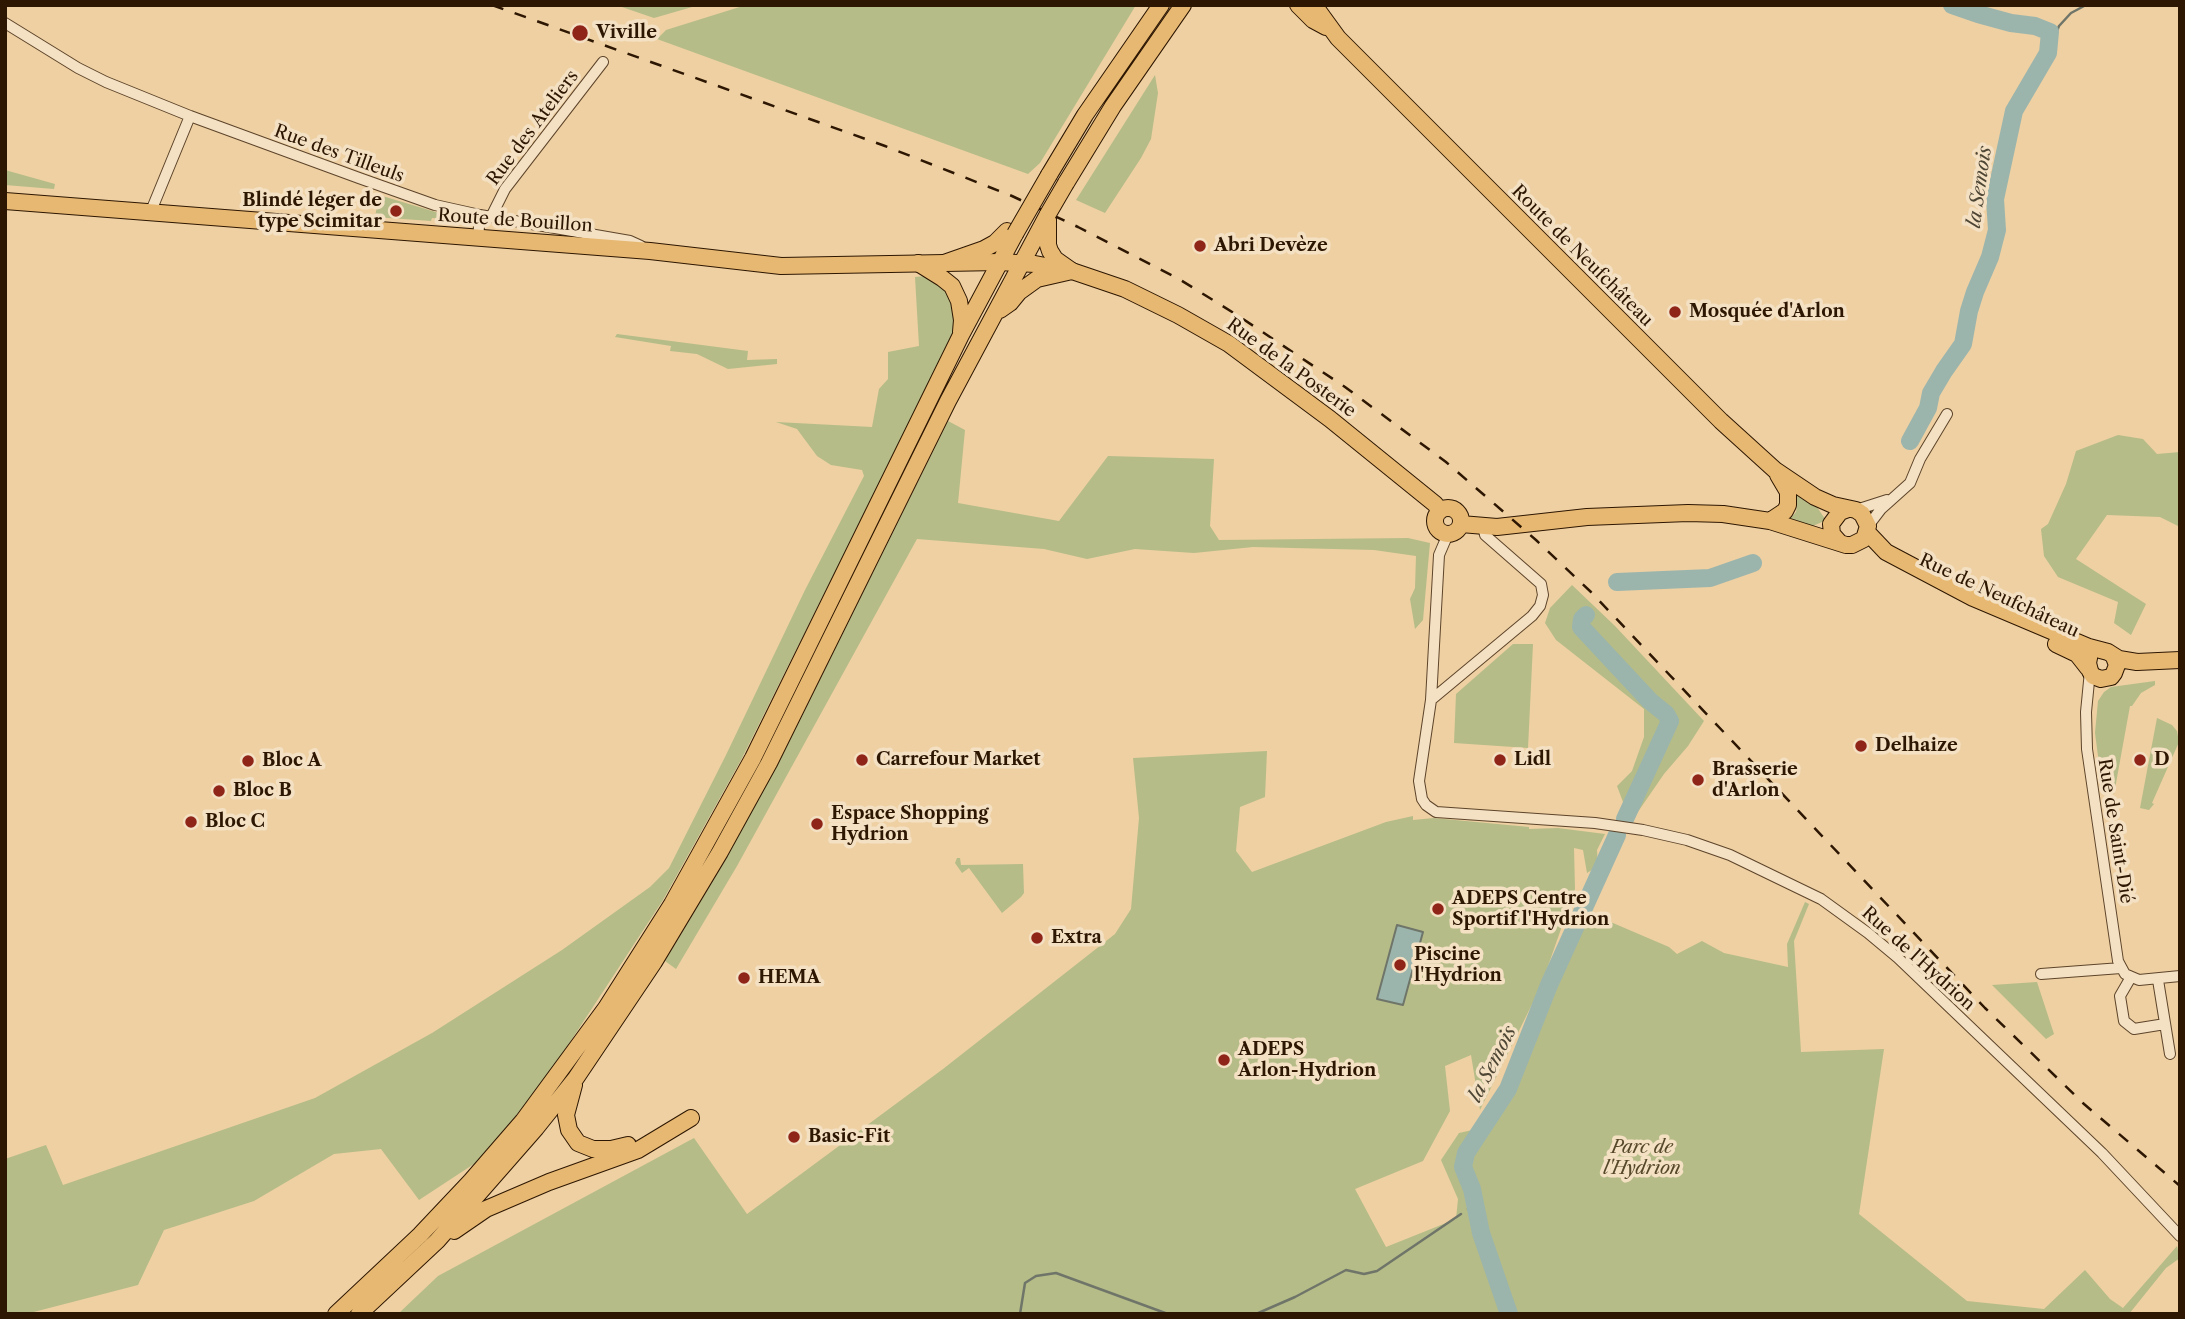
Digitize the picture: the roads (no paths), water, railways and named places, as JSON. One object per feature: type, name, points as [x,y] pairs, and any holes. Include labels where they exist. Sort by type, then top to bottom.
[{"type":"main road","points":[[336,1314],[411,1244],[523,1121],[606,1008],[672,904],[753,758],[999,262],[1011,232],[1033,202],[1085,115],[1161,5]]},
{"type":"main road","points":[[359,1314],[437,1241],[536,1128],[576,1078],[660,952],[769,763],[994,313],[1021,263],[1040,243],[1048,214],[1113,106],[1183,5]]},
{"type":"main road","name":"Route de Neufchâteau","points":[[1298,5],[1313,20],[1332,31]]},
{"type":"main road","name":"Route de Neufchâteau","points":[[1314,5],[1332,31],[1721,421],[1775,470],[1815,497],[1852,510]]},
{"type":"main road","name":"Route de Bouillon","points":[[5,201],[650,251],[781,266],[1021,263]]},
{"type":"main road","points":[[944,262],[984,249],[1011,232]]},
{"type":"main road","points":[[1040,243],[1055,260],[1072,271]]},
{"type":"main road","points":[[918,263],[952,286],[959,301],[961,335]]},
{"type":"main road","name":"Rue de la Posterie","points":[[1021,263],[1072,271],[1125,289],[1229,344],[1312,405],[1435,504],[1440,511],[1447,508],[1455,510],[1461,517],[1454,529]]},
{"type":"main road","points":[[994,313],[1003,309],[1019,292],[1037,279],[1072,271]]},
{"type":"main road","points":[[1770,521],[1785,511],[1789,499],[1788,492],[1775,470]]},
{"type":"main road","name":"Route de Neufchâteau","points":[[1815,497],[1832,523]]},
{"type":"main road","points":[[1852,510],[1862,514],[1867,529],[1864,539],[1846,544],[1832,534],[1832,523],[1840,512],[1852,510]]},
{"type":"main road","name":"Rue de la Posterie","points":[[1454,529],[1587,517],[1723,514],[1770,521],[1846,544]]},
{"type":"main road","name":"Rue de la Posterie","points":[[1803,530],[1832,523]]},
{"type":"main road","name":"Rue de Neufchâteau","points":[[1867,529],[1886,552],[1973,598],[2128,661],[2180,660]]},
{"type":"main road","name":"Rue de Neufchâteau","points":[[1846,544],[1970,608],[2073,652],[2089,670]]},
{"type":"main road","points":[[2108,678],[2116,669],[2107,654],[2091,656],[2089,670],[2097,678],[2108,678],[2133,672],[2180,671]]},
{"type":"main road","points":[[437,1241],[464,1226],[486,1209],[638,1150],[691,1118],[667,1125],[629,1144],[611,1149],[593,1149],[578,1143],[569,1130],[566,1115],[576,1078]]},
{"type":"street","name":"Rue des Tilleuls","points":[[5,23],[78,68],[135,94],[435,205],[630,241],[650,251]]},
{"type":"street","name":"Rue des Ateliers","points":[[491,217],[505,189],[603,62]]},
{"type":"street","points":[[151,211],[190,116]]},
{"type":"street","points":[[478,238],[480,215]]},
{"type":"street","points":[[491,217],[496,239]]},
{"type":"street","points":[[1867,529],[1881,509],[1910,483],[1920,459],[1947,414]]},
{"type":"street","points":[[1852,510],[1897,495]]},
{"type":"street","points":[[1431,700],[1541,606],[1544,595],[1541,584],[1485,535],[1483,526]]},
{"type":"street","name":"Rue de l'Hydrion","points":[[1454,529],[1439,555],[1431,700],[1419,781],[1422,799],[1426,805],[1436,812],[1595,823],[1687,840],[1730,855],[1821,899],[1898,958],[2102,1153],[2180,1236]]},
{"type":"street","name":"Rue de Saint-Dié","points":[[2089,670],[2085,729],[2087,749],[2121,968]]},
{"type":"street","points":[[2088,698],[2108,678]]},
{"type":"street","points":[[2041,974],[2121,968],[2139,980],[2180,976]]},
{"type":"street","points":[[2132,977],[2120,996],[2124,1021],[2134,1028],[2165,1024]]},
{"type":"street","points":[[2158,980],[2170,1054]]},
{"type":"water","name":"Piscine l'Hydrion","points":[[1397,925],[1423,932],[1403,1005],[1377,999]]},
{"type":"waterway","name":"la Semois","points":[[1910,441],[1928,408],[1931,393],[1963,344],[1969,311],[1990,257],[1997,230],[1995,199],[2014,111],[2048,53],[2050,32],[1952,5]]},
{"type":"waterway","points":[[2048,53],[2059,26],[2071,13],[2086,5]]},
{"type":"waterway","name":"la Semois","points":[[1617,582],[1710,578],[1753,563]]},
{"type":"waterway","name":"la Semois","points":[[1586,615],[1582,619],[1581,627],[1670,721],[1625,819]]},
{"type":"waterway","name":"la Semois","points":[[1509,1314],[1481,1233],[1472,1189],[1463,1167],[1466,1153],[1508,1089],[1549,985],[1617,835]]},
{"type":"waterway","points":[[1468,1209],[1475,1205]]},
{"type":"waterway","points":[[1256,1314],[1346,1270],[1364,1274],[1377,1271],[1461,1214]]},
{"type":"waterway","points":[[1020,1314],[1025,1283],[1036,1276],[1056,1273],[1168,1314]]},
{"type":"railway","points":[[492,5],[885,146],[1012,196],[1179,279],[1345,387],[1446,462],[1591,592],[1985,1008],[2084,1104],[2180,1186]]},
{"type":"place","name":"Viville","points":[[580,33]]},
{"type":"place","name":"Blindé léger de type Scimitar","points":[[396,211]]},
{"type":"place","name":"Abri Devèze","points":[[1200,246]]},
{"type":"place","name":"Mosquée d'Arlon","points":[[1675,312]]},
{"type":"place","name":"Delhaize","points":[[1861,746]]},
{"type":"place","name":"Carrefour Market","points":[[862,760]]},
{"type":"place","name":"Lidl","points":[[1500,760]]},
{"type":"place","name":"D","points":[[2140,760]]},
{"type":"place","name":"Bloc A","points":[[248,761]]},
{"type":"place","name":"Brasserie d'Arlon","points":[[1698,780]]},
{"type":"place","name":"Bloc B","points":[[219,791]]},
{"type":"place","name":"Bloc C","points":[[191,822]]},
{"type":"place","name":"Espace Shopping Hydrion","points":[[817,824]]},
{"type":"place","name":"ADEPS Centre Sportif l'Hydrion","points":[[1438,909]]},
{"type":"place","name":"Extra","points":[[1037,938]]},
{"type":"place","name":"Piscine l'Hydrion","points":[[1400,965]]},
{"type":"place","name":"HEMA","points":[[744,978]]},
{"type":"place","name":"ADEPS Arlon-Hydrion","points":[[1224,1060]]},
{"type":"place","name":"Basic-Fit","points":[[794,1137]]},
{"type":"park label","name":"Parc de l'Hydrion","points":[[1642,1158]]}]
